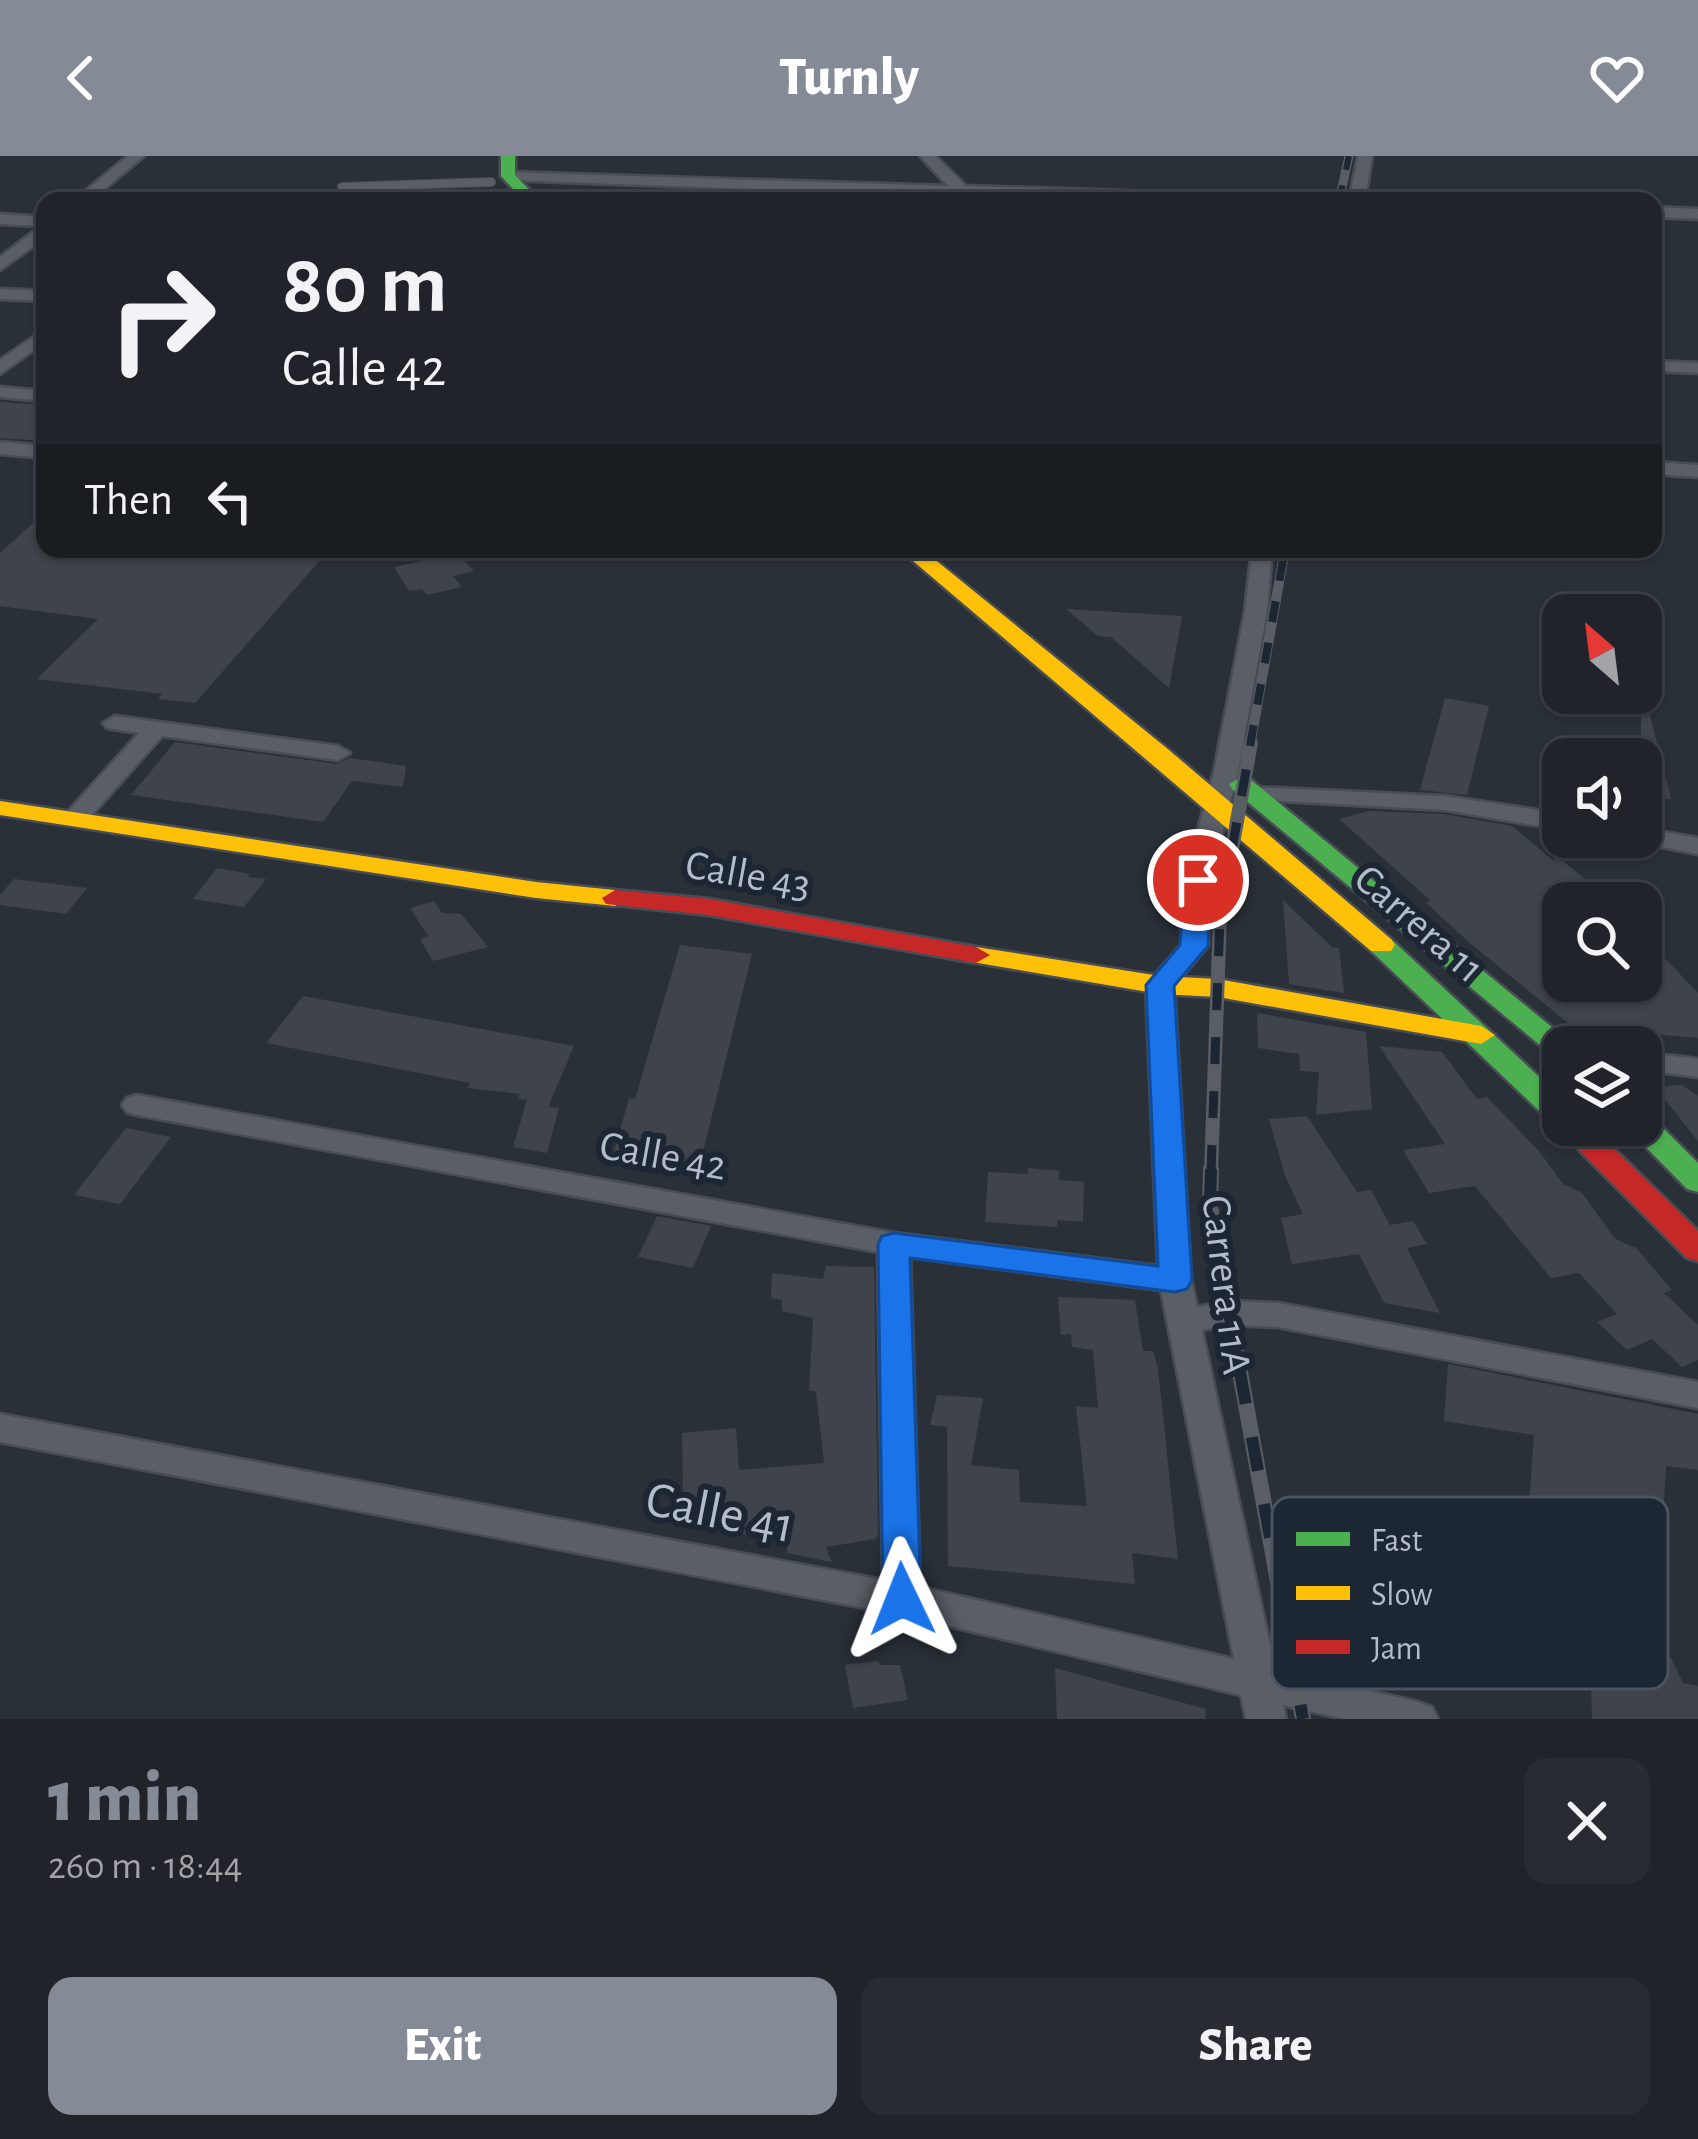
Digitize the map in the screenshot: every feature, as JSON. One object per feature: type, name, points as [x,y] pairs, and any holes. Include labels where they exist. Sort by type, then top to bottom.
[{"type":"main road","points":[[921,558],[1216,776]]},
{"type":"main road","name":"Carrera 11","points":[[1216,776],[1253,794],[1542,1031]]},
{"type":"main road","name":"Carrera 11","points":[[1216,776],[1542,1095]]},
{"type":"main road","name":"Calle 43","points":[[0,808],[536,890],[709,907],[832,932],[1160,985],[1218,988],[1481,1035]]},
{"type":"main road","points":[[1662,1145],[1698,1180]]},
{"type":"main road","points":[[1593,1146],[1698,1250]]},
{"type":"street","points":[[92,192],[137,156]]},
{"type":"street","points":[[927,156],[963,192]]},
{"type":"street","points":[[1359,192],[1365,156]]},
{"type":"street","points":[[499,174],[830,192]]},
{"type":"street","points":[[1662,212],[1698,214]]},
{"type":"street","points":[[0,220],[36,225]]},
{"type":"street","points":[[0,265],[36,234]]},
{"type":"street","points":[[0,294],[36,296]]},
{"type":"street","points":[[0,369],[36,341]]},
{"type":"street","points":[[1662,366],[1698,368]]},
{"type":"street","points":[[0,392],[36,396]]},
{"type":"street","points":[[9,449],[36,433]]},
{"type":"street","points":[[1662,469],[1698,471]]},
{"type":"street","points":[[1160,985],[1194,946],[1198,880],[1216,776],[1256,611],[1261,558]]},
{"type":"street","points":[[115,723],[338,753]]},
{"type":"street","points":[[74,820],[158,728]]},
{"type":"street","points":[[1253,794],[1445,803],[1542,819]]},
{"type":"street","points":[[1662,840],[1698,846]]},
{"type":"street","name":"Carrera 11A","points":[[1160,985],[1175,1280],[1262,1701]]},
{"type":"street","points":[[1662,1064],[1698,1068]]},
{"type":"street","name":"Calle 42","points":[[137,1105],[894,1244],[1175,1280]]},
{"type":"street","points":[[894,1244],[902,1599]]},
{"type":"street","points":[[1182,1322],[1229,1313],[1277,1315],[1698,1395]]},
{"type":"street","name":"Calle 41","points":[[0,1428],[902,1599],[1262,1701],[1418,1719]]},
{"type":"lane","points":[[342,187],[499,174]]},
{"type":"building","points":[[0,402],[36,404],[36,440],[0,438]]},
{"type":"building","points":[[36,520],[36,558],[322,558],[195,703],[158,699],[162,694],[37,679],[98,619],[0,606],[0,553]]},
{"type":"building","points":[[462,558],[474,571],[453,576],[462,587],[427,595],[422,589],[409,591],[394,567]]},
{"type":"building","points":[[1066,609],[1182,616],[1169,688],[1111,637],[1098,636]]},
{"type":"building","points":[[1445,698],[1489,706],[1467,795],[1420,790]]},
{"type":"building","points":[[1650,715],[1656,738],[1641,738],[1641,716]]},
{"type":"building","points":[[175,742],[337,764],[350,758],[406,766],[403,787],[352,781],[323,822],[131,795]]},
{"type":"building","points":[[1662,763],[1671,799],[1662,798]]},
{"type":"building","points":[[1369,811],[1444,814],[1512,826],[1542,851],[1542,858],[1560,858],[1588,882],[1542,882],[1542,1002],[1471,944],[1425,902],[1431,901],[1339,819]]},
{"type":"building","points":[[217,868],[266,879],[244,907],[193,899]]},
{"type":"building","points":[[14,879],[87,888],[66,914],[0,905],[0,895]]},
{"type":"building","points":[[1283,900],[1333,948],[1339,948],[1344,993],[1289,984]]},
{"type":"building","points":[[434,901],[442,913],[461,914],[488,947],[433,961],[420,939],[428,936],[410,908]]},
{"type":"building","points":[[680,945],[752,954],[698,1172],[611,1161],[629,1099],[635,1099]]},
{"type":"building","points":[[1662,955],[1698,993],[1698,1038],[1662,1035],[1662,1026],[1572,1026],[1542,1002],[1662,1002]]},
{"type":"building","points":[[303,996],[574,1046],[548,1107],[559,1108],[547,1153],[513,1147],[527,1100],[518,1099],[520,1094],[467,1088],[470,1083],[266,1043]]},
{"type":"building","points":[[1257,1013],[1366,1032],[1372,1109],[1316,1115],[1319,1072],[1300,1071],[1299,1054],[1258,1048]]},
{"type":"building","points":[[1379,1046],[1442,1052],[1477,1099],[1487,1097],[1539,1151],[1563,1184],[1582,1193],[1615,1239],[1636,1248],[1672,1290],[1664,1293],[1698,1325],[1698,1360],[1682,1367],[1652,1339],[1627,1350],[1597,1322],[1617,1314],[1579,1273],[1551,1278],[1475,1186],[1429,1193],[1403,1150],[1445,1144]]},
{"type":"building","points":[[1682,1085],[1698,1096],[1698,1141],[1662,1096],[1662,1086]]},
{"type":"building","points":[[1307,1116],[1357,1192],[1371,1190],[1390,1225],[1413,1221],[1427,1244],[1407,1248],[1440,1313],[1384,1303],[1359,1254],[1292,1264],[1281,1218],[1303,1214],[1285,1176],[1269,1119]]},
{"type":"building","points":[[126,1128],[171,1137],[120,1204],[74,1195]]},
{"type":"building","points":[[1028,1168],[1059,1171],[1059,1180],[1084,1182],[1083,1222],[1057,1220],[1057,1227],[985,1222],[988,1172],[1028,1174]]},
{"type":"building","points":[[657,1216],[711,1226],[693,1268],[638,1257]]},
{"type":"building","points":[[826,1266],[874,1267],[878,1533],[876,1539],[826,1547],[832,1562],[787,1553],[786,1538],[742,1534],[741,1513],[675,1519],[674,1494],[683,1493],[682,1433],[736,1428],[739,1470],[824,1463],[816,1392],[809,1390],[813,1318],[782,1311],[782,1300],[771,1298],[772,1273],[823,1279]]},
{"type":"building","points":[[1058,1297],[1135,1300],[1143,1351],[1153,1351],[1158,1368],[1178,1559],[1132,1553],[1135,1584],[948,1566],[947,1427],[930,1425],[937,1395],[983,1398],[971,1465],[1019,1470],[1020,1502],[1087,1506],[1076,1406],[1098,1408],[1093,1350],[1072,1347],[1071,1334],[1061,1335]]},
{"type":"building","points":[[1448,1364],[1698,1414],[1698,1470],[1666,1466],[1664,1497],[1530,1497],[1534,1435],[1444,1421]]},
{"type":"building","points":[[1668,1658],[1683,1683],[1698,1686],[1698,1719],[1592,1719],[1591,1689],[1668,1689]]},
{"type":"building","points":[[878,1661],[900,1665],[908,1700],[853,1708],[845,1665]]},
{"type":"building","points":[[1055,1668],[1206,1709],[1205,1719],[1057,1719]]},
{"type":"railway","points":[[1341,192],[1349,156]]},
{"type":"railway","points":[[1250,746],[1283,558]]},
{"type":"railway","points":[[1211,1172],[1220,916],[1251,743]]},
{"type":"railway","points":[[1211,1169],[1210,1207],[1272,1548]]},
{"type":"railway","points":[[1298,1689],[1303,1719]]},
{"type":"traffic: fast","points":[[508,156],[508,176],[523,192]]},
{"type":"traffic: fast","points":[[1241,784],[1542,1032]]},
{"type":"traffic: fast","points":[[1381,945],[1542,1096]]},
{"type":"traffic: fast","points":[[1662,1145],[1698,1181]]},
{"type":"traffic: slow","points":[[920,558],[1381,945]]},
{"type":"traffic: slow","points":[[0,808],[615,898]]},
{"type":"traffic: slow","points":[[976,955],[1160,985],[1218,988],[1481,1035]]},
{"type":"traffic: jam","points":[[615,898],[709,907],[976,955]]},
{"type":"traffic: jam","points":[[1593,1146],[1698,1250]]},
{"type":"route","points":[[902,1599],[894,1244],[1175,1280],[1160,985],[1194,946],[1198,880]]}]
